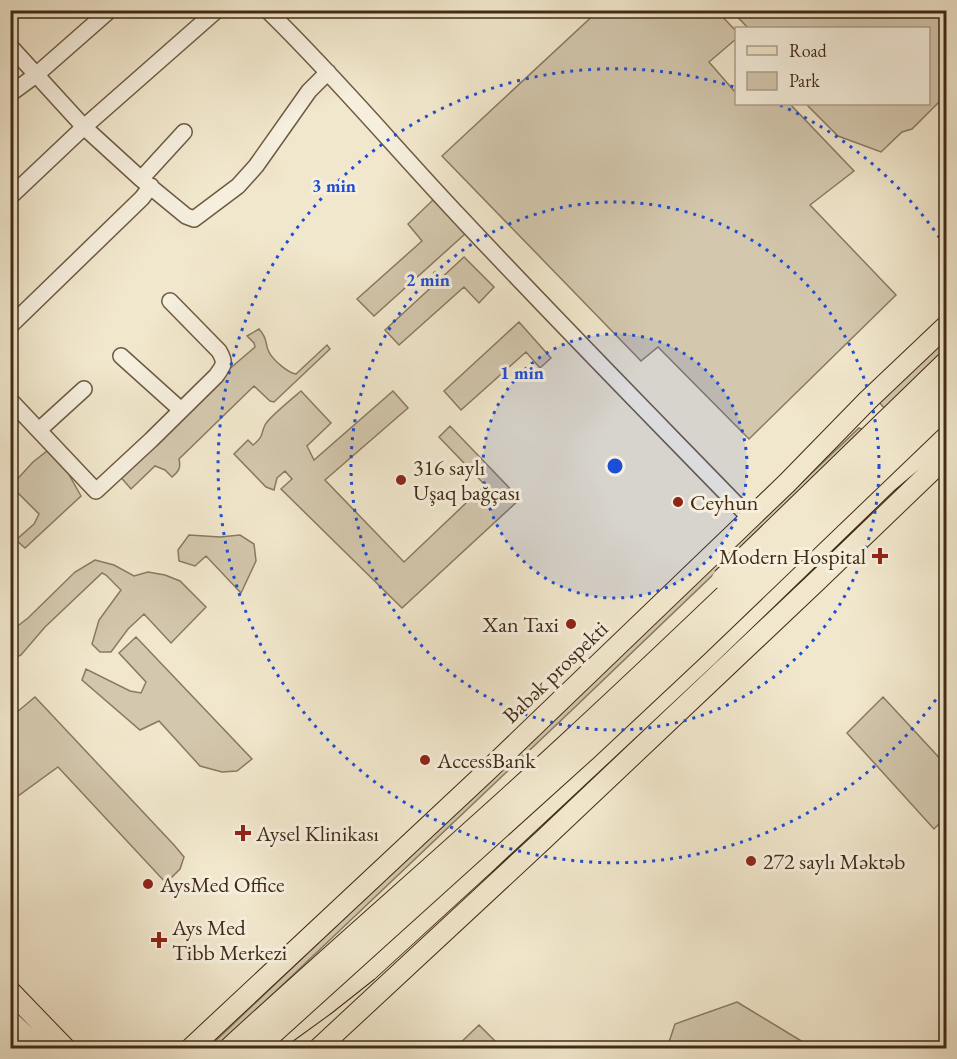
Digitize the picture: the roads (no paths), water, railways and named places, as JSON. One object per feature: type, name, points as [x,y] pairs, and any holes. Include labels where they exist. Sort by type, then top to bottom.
[{"type":"main road","name":"Babək prospekti","points":[[191,1048],[484,774],[787,483],[868,400],[946,326]]},
{"type":"main road","points":[[281,1000],[946,362]]},
{"type":"main road","points":[[228,1048],[573,738],[946,382]]},
{"type":"main road","points":[[257,1048],[587,750],[946,408]]},
{"type":"main road","points":[[787,483],[853,428],[866,423],[885,428],[895,436],[900,446],[901,463],[888,482]]},
{"type":"main road","points":[[265,1048],[368,971],[699,664],[888,482],[946,436]]},
{"type":"main road","points":[[319,1048],[543,840],[946,457]]},
{"type":"main road","points":[[304,1048],[387,984]]},
{"type":"main road","points":[[10,991],[63,1044]]},
{"type":"main road","points":[[10,1021],[38,1048]]},
{"type":"main road","points":[[10,1031],[27,1048]]},
{"type":"street","points":[[10,94],[36,75],[110,10]]},
{"type":"street","points":[[10,197],[84,127],[217,10]]},
{"type":"street","points":[[267,10],[328,72],[476,235],[750,518]]},
{"type":"street","points":[[10,46],[84,127],[190,218],[197,217],[238,186],[256,166],[309,91],[328,72]]},
{"type":"street","points":[[10,326],[142,198],[146,182],[184,132]]},
{"type":"street","points":[[10,400],[96,490],[216,376],[223,366],[224,359],[219,351],[171,301]]},
{"type":"street","points":[[121,356],[181,410]]},
{"type":"street","points":[[39,430],[84,388]]},
{"type":"place","name":"316 saylı Uşaq bağçası","points":[[401,480]]},
{"type":"place","name":"Ceyhun","points":[[678,502]]},
{"type":"place","name":"Modern Hospital","points":[[880,556]]},
{"type":"place","name":"Xan Taxi","points":[[571,624]]},
{"type":"place","name":"AccessBank","points":[[425,760]]},
{"type":"place","name":"Aysel Klinikası","points":[[243,833]]},
{"type":"place","name":"272 saylı Məktəb","points":[[751,861]]},
{"type":"place","name":"AysMed Office","points":[[148,884]]},
{"type":"place","name":"Ays Med Tibb Merkezi","points":[[159,940]]}]
